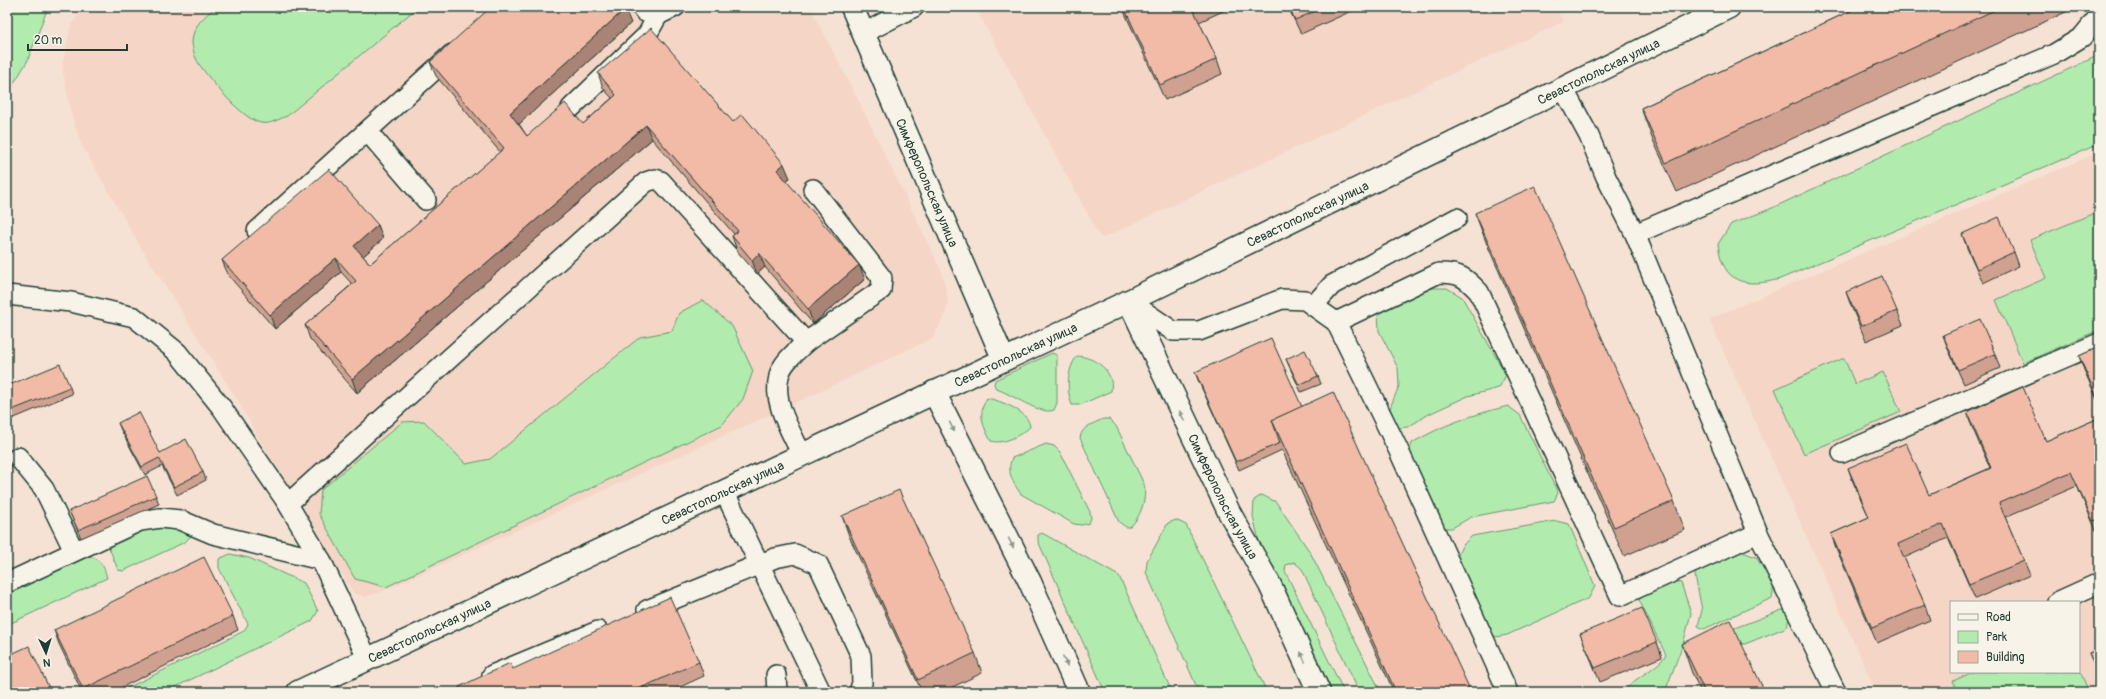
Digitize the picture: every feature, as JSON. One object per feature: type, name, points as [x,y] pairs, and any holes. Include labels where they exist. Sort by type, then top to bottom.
[{"type":"main road","name":"Симферопольская улица","points":[[852,7],[1004,358]]},
{"type":"main road","name":"Севастопольская улица","points":[[298,692],[802,455],[1004,358],[1129,301],[1729,7]]},
{"type":"main road","name":"Симферопольская улица","points":[[1129,301],[1229,512],[1270,584],[1319,692]]},
{"type":"main road","points":[[934,392],[1030,582],[1079,692]]},
{"type":"lane","points":[[571,108],[647,35],[650,11],[675,7]]},
{"type":"lane","points":[[864,33],[914,7]]},
{"type":"lane","points":[[1635,234],[2054,54],[2082,37],[2099,16]]},
{"type":"lane","points":[[241,245],[464,44]]},
{"type":"lane","points":[[1564,88],[1589,136],[1606,177],[1635,234],[1758,533],[1836,692]]},
{"type":"lane","points":[[368,132],[426,200]]},
{"type":"lane","points":[[286,502],[293,499],[646,182],[655,179],[661,181],[806,342]]},
{"type":"lane","points":[[802,455],[781,410],[777,394],[779,375],[789,359],[806,342],[881,290],[882,278],[813,189]]},
{"type":"lane","points":[[1313,306],[1332,285],[1457,218]]},
{"type":"lane","points":[[1336,322],[1439,273],[1454,273],[1466,278],[1479,292],[1620,596],[1758,533]]},
{"type":"lane","points":[[7,295],[71,302],[134,317],[177,352],[222,408],[286,502],[321,560],[368,660]]},
{"type":"lane","points":[[1129,301],[1173,331],[1199,331],[1282,299],[1305,300],[1336,322],[1398,449],[1508,692]]},
{"type":"lane","points":[[1842,453],[2099,343]]},
{"type":"lane","points":[[18,457],[44,489],[74,551]]},
{"type":"lane","points":[[724,491],[821,692]]},
{"type":"lane","points":[[7,583],[140,521],[160,518],[180,520],[213,534],[321,560]]},
{"type":"lane","points":[[633,616],[775,558],[795,554],[818,564],[861,656],[862,683],[859,692]]},
{"type":"lane","points":[[2059,601],[2099,583]]},
{"type":"lane","points":[[492,675],[611,625]]},
{"type":"shaded area","points":[[83,7],[810,7],[860,103],[942,272],[948,297],[946,313],[933,338],[781,410],[379,593],[365,597],[354,593],[293,499],[236,398],[141,248],[81,144],[71,113],[62,67],[70,27]]},
{"type":"shaded area","points":[[975,7],[1556,7],[1563,22],[1103,238],[1100,237]]},
{"type":"shaded area","points":[[2099,152],[2099,692],[1876,692],[1709,319]]},
{"type":"green space","points":[[7,7],[48,7],[27,62],[7,94]]},
{"type":"green space","points":[[216,7],[418,7],[287,116],[267,123],[261,123],[245,115],[236,107],[211,80],[196,59],[192,44],[193,35],[200,21]]},
{"type":"green space","points":[[2099,55],[2099,144],[1780,279],[1756,283],[1746,282],[1738,280],[1725,268],[1718,244],[1731,224],[1770,209]]},
{"type":"green space","points":[[2099,211],[2099,330],[2023,363],[1996,300],[2046,278],[2030,240]]},
{"type":"green space","points":[[1430,288],[1447,288],[1462,297],[1506,375],[1499,388],[1468,396],[1429,414],[1408,427],[1397,428],[1390,408],[1399,386],[1398,368],[1379,331],[1378,312]]},
{"type":"green space","points":[[703,300],[732,326],[753,371],[743,399],[722,425],[386,587],[355,579],[319,514],[321,490],[402,422],[424,421],[466,464],[490,459],[640,337],[672,331],[679,313]]},
{"type":"green space","points":[[1052,353],[1057,355],[1057,403],[1054,410],[1041,410],[996,389],[994,384],[995,380]]},
{"type":"green space","points":[[1077,356],[1097,362],[1107,371],[1110,377],[1111,391],[1080,405],[1072,405],[1068,380],[1071,367]]},
{"type":"green space","points":[[1844,358],[1855,384],[1883,372],[1901,412],[1804,454],[1775,389]]},
{"type":"green space","points":[[987,398],[1006,404],[1020,412],[1025,416],[1030,427],[1017,436],[1001,442],[991,441],[982,420],[982,409]]},
{"type":"green space","points":[[1508,406],[1520,415],[1558,493],[1554,501],[1471,517],[1452,528],[1442,528],[1409,454],[1412,443],[1435,430],[1458,421]]},
{"type":"green space","points":[[1103,419],[1109,419],[1116,426],[1144,484],[1144,501],[1140,513],[1130,527],[1126,527],[1119,522],[1080,438],[1081,434],[1086,428]]},
{"type":"green space","points":[[1046,444],[1054,446],[1060,452],[1090,512],[1091,518],[1089,523],[1082,525],[1074,524],[1021,494],[1015,486],[1010,473],[1010,463],[1012,458]]},
{"type":"green space","points":[[1262,495],[1276,502],[1310,552],[1381,692],[1359,692],[1302,569],[1294,562],[1286,565],[1285,571],[1344,692],[1326,692],[1265,566],[1253,516],[1254,500]]},
{"type":"green space","points":[[1176,520],[1186,525],[1267,692],[1199,692],[1146,572],[1147,561],[1168,523]]},
{"type":"green space","points":[[1556,521],[1569,524],[1595,586],[1589,598],[1507,635],[1496,637],[1488,630],[1457,557],[1462,546],[1472,536]]},
{"type":"green space","points":[[159,525],[189,531],[191,536],[185,542],[123,571],[118,570],[108,545],[110,540]]},
{"type":"green space","points":[[1042,533],[1119,576],[1172,692],[1105,692],[1038,541],[1038,535]]},
{"type":"green space","points":[[1737,550],[1756,557],[1774,585],[1772,598],[1704,629],[1698,626],[1702,610],[1695,575],[1697,566]]},
{"type":"green space","points":[[230,554],[249,558],[304,583],[318,611],[312,621],[165,692],[119,692],[244,631],[248,624],[219,568],[219,559]]},
{"type":"green space","points":[[87,555],[95,558],[101,563],[107,578],[7,625],[7,591]]},
{"type":"green space","points":[[1673,580],[1681,583],[1691,613],[1684,641],[1665,692],[1624,692],[1666,655],[1639,600],[1644,593]]},
{"type":"green space","points":[[1782,610],[1790,613],[1787,627],[1745,644],[1695,643]]},
{"type":"green space","points":[[2080,671],[2089,692],[1958,692],[1953,681],[1971,673],[2080,673]]},
{"type":"building","points":[[491,7],[624,7],[625,9],[510,113],[527,136],[565,103],[583,124],[616,95],[598,73],[651,28],[733,122],[742,114],[784,164],[777,170],[859,265],[808,309],[759,253],[752,260],[732,236],[738,231],[646,125],[352,379],[305,325],[356,281],[336,258],[270,315],[222,260],[329,169],[378,225],[354,246],[370,264],[504,148],[430,62]]},
{"type":"building","points":[[1124,7],[1196,7],[1193,9],[1217,59],[1160,85]]},
{"type":"building","points":[[1289,7],[1324,7],[1295,20]]},
{"type":"building","points":[[1859,7],[2001,7],[1666,163],[1641,108]]},
{"type":"building","points":[[1535,186],[1674,501],[1614,527],[1475,213]]},
{"type":"building","points":[[1999,217],[2014,252],[1977,269],[1962,234]]},
{"type":"building","points":[[1882,276],[1897,311],[1861,326],[1846,292]]},
{"type":"building","points":[[1980,319],[1995,354],[1958,370],[1943,335]]},
{"type":"building","points":[[1271,338],[1302,407],[1272,420],[1280,443],[1236,462],[1195,372]]},
{"type":"building","points":[[2099,347],[2099,402],[2079,356]]},
{"type":"building","points":[[1305,350],[1318,376],[1299,385],[1286,359]]},
{"type":"building","points":[[60,364],[70,387],[7,412],[7,386]]},
{"type":"building","points":[[2023,387],[2046,441],[2099,418],[2099,519],[2093,521],[2071,472],[1999,503],[2024,561],[1969,584],[1943,524],[1898,544],[1925,605],[1872,628],[1831,534],[1869,517],[1848,468],[1906,443],[1929,495],[1991,468],[1967,412]]},
{"type":"building","points":[[1333,392],[1471,692],[1396,692],[1272,420]]},
{"type":"building","points":[[139,412],[160,453],[186,439],[203,472],[174,487],[159,458],[142,467],[118,423]]},
{"type":"building","points":[[147,476],[156,496],[78,530],[69,511]]},
{"type":"building","points":[[899,490],[975,653],[918,680],[842,516]]},
{"type":"building","points":[[204,557],[233,616],[83,689],[54,630]]},
{"type":"building","points":[[670,597],[699,662],[632,692],[461,692],[459,687],[510,663],[513,669]]},
{"type":"building","points":[[1642,608],[1657,642],[1595,668],[1580,634]]},
{"type":"building","points":[[1730,620],[1765,692],[1705,692],[1682,644]]},
{"type":"building","points":[[29,646],[51,692],[7,692],[7,656]]},
{"type":"building","points":[[2099,649],[2099,676],[2089,653]]}]
